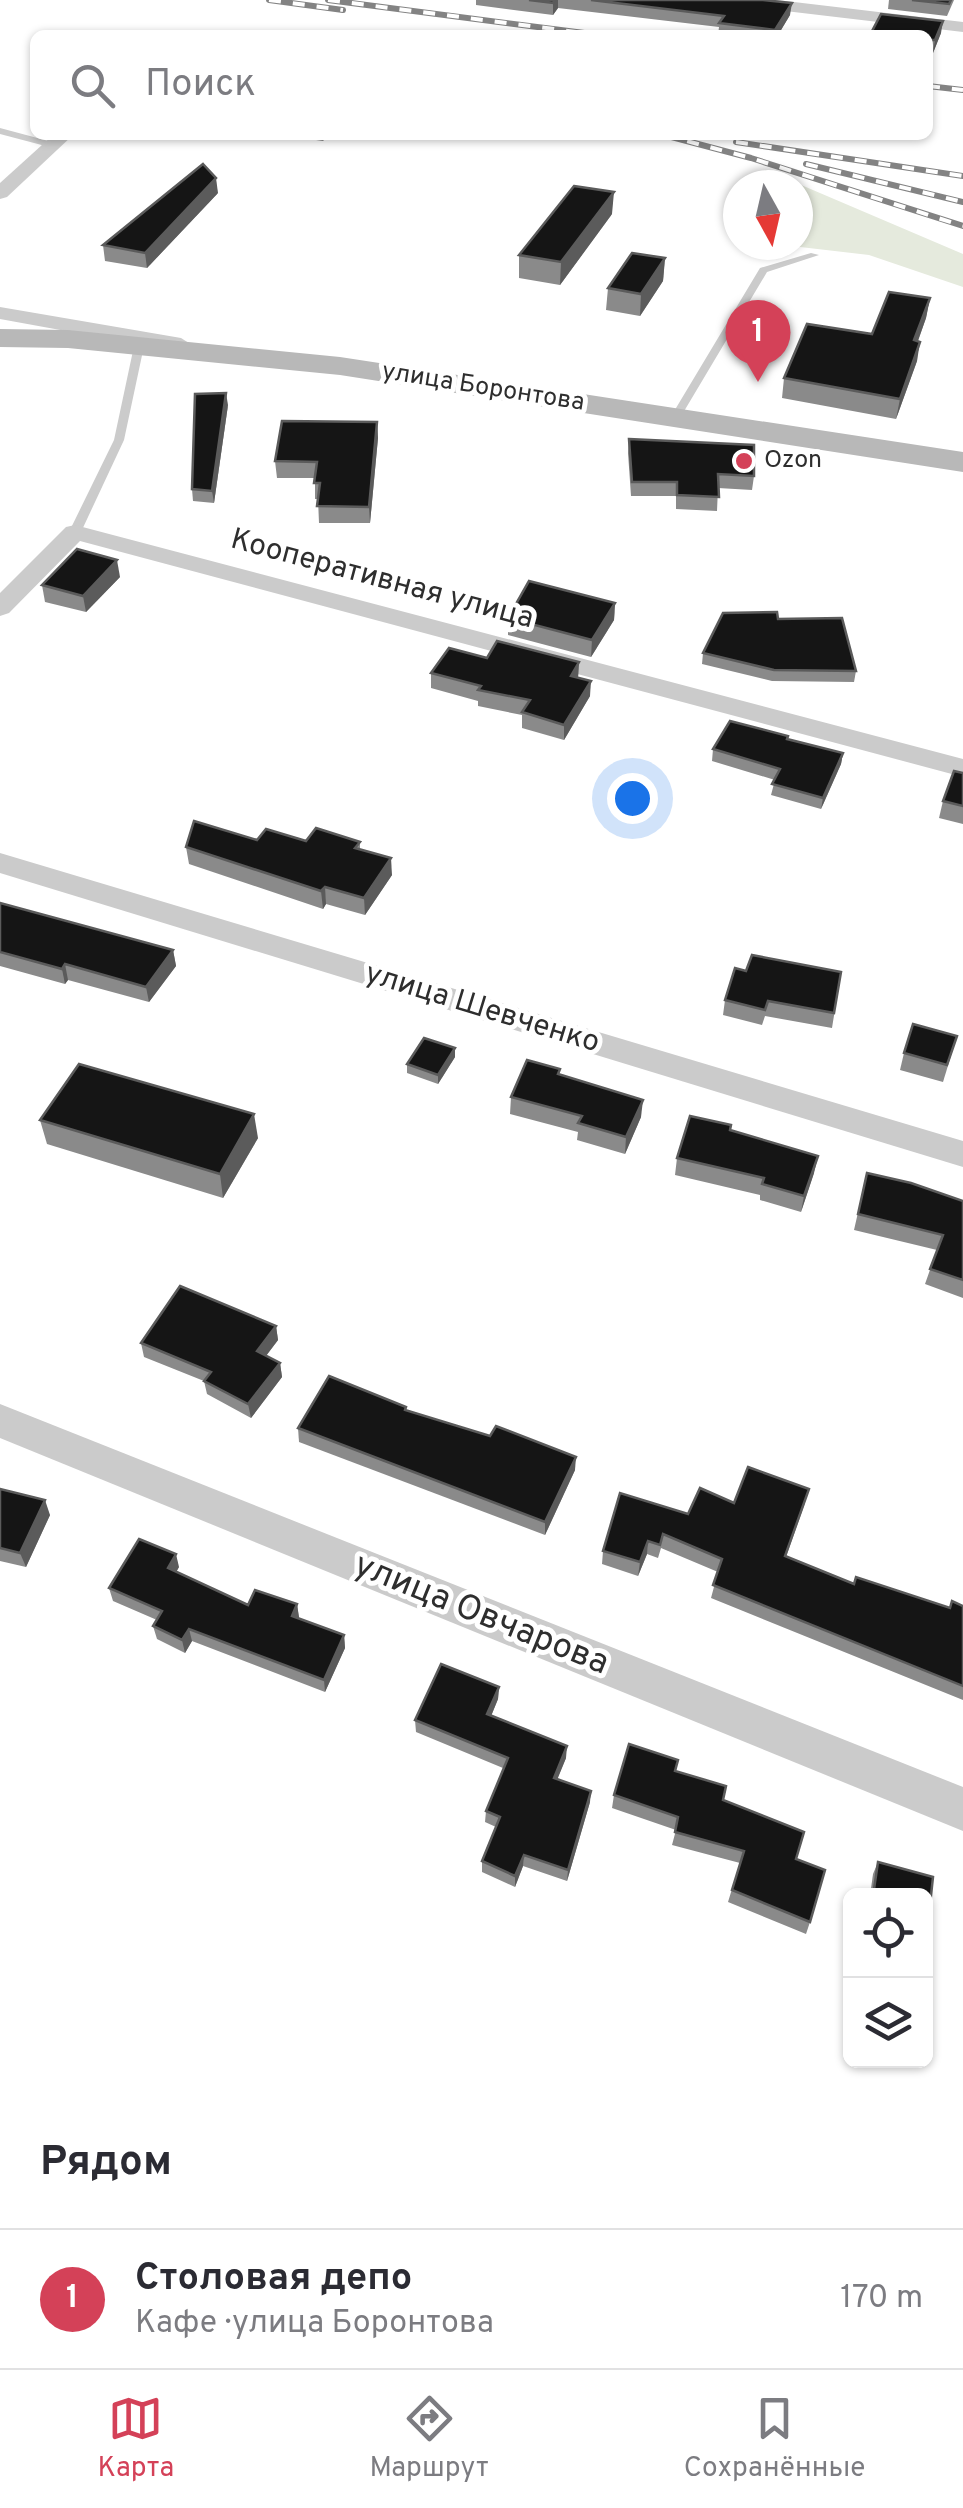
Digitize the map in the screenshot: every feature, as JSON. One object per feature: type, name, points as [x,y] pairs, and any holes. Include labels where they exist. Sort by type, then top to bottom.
[{"type":"street","points":[[735,0],[963,27]]},
{"type":"street","points":[[0,193],[58,140]]},
{"type":"street","points":[[0,312],[244,357]]},
{"type":"street","name":"улица Боронтова","points":[[0,338],[139,346],[340,366],[963,462]]},
{"type":"street","points":[[0,608],[75,532]]},
{"type":"street","name":"Кооперативная улица","points":[[75,532],[963,768]]},
{"type":"street","name":"улица Шевченко","points":[[0,863],[963,1154]]},
{"type":"street","name":"улица Овчарова","points":[[0,1421],[963,1810]]},
{"type":"lane","points":[[0,131],[30,136]]},
{"type":"lane","points":[[675,418],[763,270],[814,255]]},
{"type":"lane","points":[[75,532],[119,440],[139,346]]},
{"type":"shaded area","points":[[813,190],[963,254],[963,287],[869,255],[813,248]]},
{"type":"building","points":[[591,0],[792,3],[775,30],[719,23],[724,16]]},
{"type":"building","points":[[912,0],[951,0],[949,4]]},
{"type":"building","points":[[881,14],[943,21],[935,40],[933,30],[873,30]]},
{"type":"building","points":[[203,164],[216,178],[145,253],[103,245]]},
{"type":"building","points":[[574,186],[614,192],[561,262],[519,255]]},
{"type":"building","points":[[632,253],[665,258],[641,294],[608,288]]},
{"type":"building","points":[[889,292],[930,298],[914,340],[920,342],[900,399],[784,378],[807,324],[872,334]]},
{"type":"building","points":[[226,393],[212,491],[192,489],[195,394]]},
{"type":"building","points":[[282,421],[377,422],[369,507],[317,506],[317,462],[275,461]]},
{"type":"building","points":[[629,439],[754,445],[754,476],[718,474],[719,497],[677,495],[677,482],[632,482]]},
{"type":"building","points":[[77,549],[117,560],[83,596],[42,585]]},
{"type":"building","points":[[529,581],[615,603],[592,640],[508,618]]},
{"type":"building","points":[[777,612],[778,619],[842,618],[856,671],[774,670],[703,653],[723,613]]},
{"type":"building","points":[[497,641],[579,662],[571,676],[591,681],[564,725],[522,712],[530,700],[478,690],[481,686],[431,673],[449,648],[487,658]]},
{"type":"building","points":[[730,721],[843,753],[823,798],[772,784],[780,769],[713,749]]},
{"type":"building","points":[[954,771],[963,773],[963,806],[943,801]]},
{"type":"building","points":[[194,821],[257,840],[266,829],[306,841],[316,828],[360,842],[355,848],[391,858],[364,898],[325,887],[321,891],[186,847]]},
{"type":"building","points":[[0,903],[173,950],[146,987],[65,964],[62,969],[0,952]]},
{"type":"building","points":[[752,955],[841,972],[834,1013],[768,1001],[765,1010],[725,1000],[735,968],[746,971]]},
{"type":"building","points":[[913,1024],[957,1036],[947,1065],[904,1053]]},
{"type":"building","points":[[424,1038],[455,1048],[438,1075],[407,1064]]},
{"type":"building","points":[[527,1060],[560,1069],[558,1074],[643,1100],[626,1137],[578,1123],[582,1116],[511,1097]]},
{"type":"building","points":[[79,1064],[254,1114],[220,1174],[40,1120]]},
{"type":"building","points":[[690,1116],[731,1125],[730,1130],[818,1156],[804,1196],[762,1184],[764,1178],[677,1158]]},
{"type":"building","points":[[867,1173],[963,1201],[963,1280],[930,1269],[943,1235],[858,1214]]},
{"type":"building","points":[[180,1286],[276,1326],[257,1351],[280,1363],[248,1404],[204,1381],[211,1372],[141,1343]]},
{"type":"building","points":[[329,1376],[406,1407],[405,1410],[490,1436],[496,1426],[576,1457],[545,1522],[298,1428]]},
{"type":"building","points":[[748,1467],[809,1489],[785,1556],[854,1584],[856,1577],[950,1608],[952,1601],[963,1606],[963,1686],[713,1585],[722,1559],[663,1534],[660,1545],[648,1541],[640,1562],[603,1551],[620,1493],[688,1514],[700,1488],[734,1503]]},
{"type":"building","points":[[0,1489],[45,1500],[20,1553],[0,1548]]},
{"type":"building","points":[[139,1539],[176,1554],[168,1568],[248,1605],[255,1590],[297,1604],[292,1616],[344,1635],[324,1680],[189,1629],[182,1640],[153,1626],[162,1611],[109,1588]]},
{"type":"building","points":[[441,1664],[499,1687],[487,1714],[567,1746],[554,1778],[591,1791],[568,1870],[524,1855],[515,1876],[482,1861],[500,1817],[486,1811],[508,1758],[415,1720]]},
{"type":"building","points":[[629,1744],[678,1760],[675,1771],[726,1786],[723,1800],[804,1832],[796,1859],[825,1870],[810,1922],[732,1890],[744,1851],[675,1832],[678,1817],[614,1795]]},
{"type":"building","points":[[878,1862],[933,1877],[932,1888],[874,1888]]},
{"type":"railway","points":[[269,0],[343,10]]},
{"type":"railway","points":[[328,0],[561,30]]},
{"type":"railway","points":[[933,87],[963,90]]},
{"type":"railway","points":[[683,140],[963,226]]},
{"type":"railway","points":[[736,142],[963,176]]},
{"type":"railway","points":[[806,164],[963,202]]},
{"type":"place","name":"Столовая депо","points":[[758,382]]},
{"type":"place","name":"Ozon","points":[[744,461]]}]
